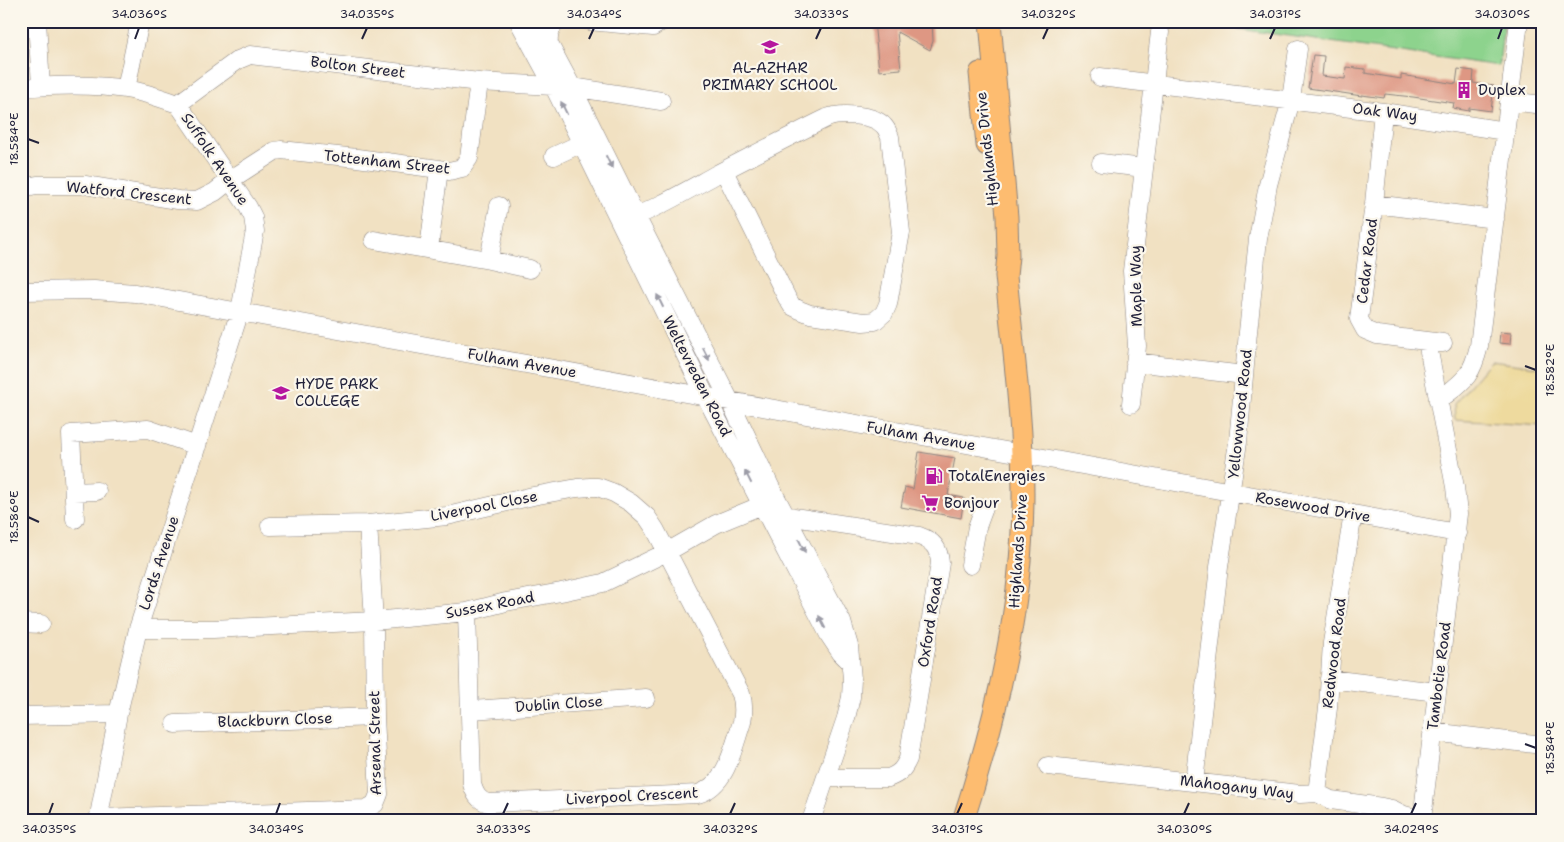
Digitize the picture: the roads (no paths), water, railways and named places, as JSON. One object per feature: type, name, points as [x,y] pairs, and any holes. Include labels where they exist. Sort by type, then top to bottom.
[{"type":"main road","name":"Highlands Drive","points":[[976,21],[987,65]]},
{"type":"main road","name":"Highlands Drive","points":[[963,821],[985,746],[1008,649],[1022,538],[1022,454],[1006,276],[997,255],[983,111],[990,21]]},
{"type":"street","points":[[37,21],[41,86]]},
{"type":"street","points":[[531,44],[540,21]]},
{"type":"street","name":"Weltevreden Road","points":[[557,21],[551,31],[548,42],[572,86],[706,397],[842,622],[848,640],[852,679],[851,697],[846,718],[811,821]]},
{"type":"street","points":[[589,21],[653,27],[662,21]]},
{"type":"street","points":[[1438,401],[1472,371],[1479,346],[1519,21]]},
{"type":"street","name":"Weltevreden Road","points":[[519,22],[582,143],[628,219],[730,401],[770,502]]},
{"type":"street","points":[[126,89],[139,26]]},
{"type":"street","name":"Maple Way","points":[[1131,404],[1136,330],[1132,271],[1160,32]]},
{"type":"street","name":"Yellowwood Road","points":[[1194,782],[1212,618],[1238,442],[1258,239],[1268,185],[1291,100],[1298,49]]},
{"type":"street","name":"Bolton Street","points":[[178,104],[238,60],[250,55],[479,82],[572,86],[661,101]]},
{"type":"street","name":"Oak Way","points":[[1100,76],[1383,112],[1505,131]]},
{"type":"street","name":"Tottenham Street","points":[[230,180],[281,150],[357,158],[439,170],[462,168],[470,158],[479,82]]},
{"type":"street","name":"Suffolk Avenue","points":[[21,88],[85,86],[126,89],[178,104],[248,207],[255,224],[240,311]]},
{"type":"street","points":[[1509,101],[1543,105]]},
{"type":"street","name":"Cedar Road","points":[[1383,112],[1374,204],[1359,319],[1365,330],[1377,335],[1435,342]]},
{"type":"street","points":[[628,219],[834,115],[870,118],[883,125],[890,137],[900,232],[888,304],[882,316],[875,321],[862,322],[810,314],[792,306],[786,298],[724,171]]},
{"type":"street","points":[[554,156],[582,143]]},
{"type":"street","points":[[1101,163],[1144,168]]},
{"type":"street","points":[[430,249],[439,170]]},
{"type":"street","name":"Watford Crescent","points":[[21,188],[37,185],[85,184],[189,202],[204,198],[230,180]]},
{"type":"street","points":[[1374,204],[1495,219]]},
{"type":"street","points":[[489,260],[499,206]]},
{"type":"street","points":[[374,240],[530,269]]},
{"type":"street","name":"Fulham Avenue","points":[[21,291],[94,290],[135,293],[1022,454]]},
{"type":"street","name":"Lords Avenue","points":[[98,819],[118,714],[138,629],[240,311]]},
{"type":"street","name":"Tambotie Road","points":[[1424,820],[1432,732],[1458,514],[1455,487],[1438,401],[1435,342]]},
{"type":"street","points":[[1135,362],[1244,375]]},
{"type":"street","points":[[75,518],[72,434],[148,429],[196,446]]},
{"type":"street","name":"Rosewood Drive","points":[[1022,454],[1457,533]]},
{"type":"street","name":"Liverpool Close","points":[[270,526],[368,524],[447,516],[542,494],[576,488],[598,488],[614,493],[640,508],[667,552]]},
{"type":"street","points":[[74,492],[97,491]]},
{"type":"street","name":"Sussex Road","points":[[138,629],[213,629],[374,621],[467,612],[506,602],[603,583],[667,552],[716,524],[770,502]]},
{"type":"street","points":[[970,565],[977,527],[984,508]]},
{"type":"street","name":"Redwood Road","points":[[1318,792],[1328,708],[1333,634],[1353,514]]},
{"type":"street","name":"Oxford Road","points":[[780,520],[919,536],[935,546],[939,554],[940,563],[912,737],[904,769],[897,775],[888,778],[826,778]]},
{"type":"street","name":"Arsenal Street","points":[[98,819],[369,808],[375,804],[379,794],[375,717],[374,621],[368,524]]},
{"type":"street","name":"Liverpool Crescent","points":[[467,612],[472,784],[476,795],[483,802],[698,794],[706,791],[720,780],[742,722],[744,703],[667,552]]},
{"type":"street","points":[[21,623],[41,624]]},
{"type":"street","points":[[1329,678],[1437,692]]},
{"type":"street","name":"Dublin Close","points":[[471,710],[646,698]]},
{"type":"street","points":[[21,716],[118,714]]},
{"type":"street","name":"Blackburn Close","points":[[175,724],[375,717]]},
{"type":"street","points":[[1432,732],[1543,745]]},
{"type":"street","name":"Mahogany Way","points":[[1048,766],[1300,794],[1318,792],[1332,800],[1382,807],[1424,820]]},
{"type":"place","name":"AL-AZHAR PRIMARY SCHOOL","points":[[770,47]]},
{"type":"place","name":"Duplex","points":[[1464,90]]},
{"type":"place","name":"HYDE PARK COLLEGE","points":[[281,393]]},
{"type":"place","name":"TotalEnergies","points":[[934,476]]},
{"type":"place","name":"Bonjour","points":[[930,503]]}]
